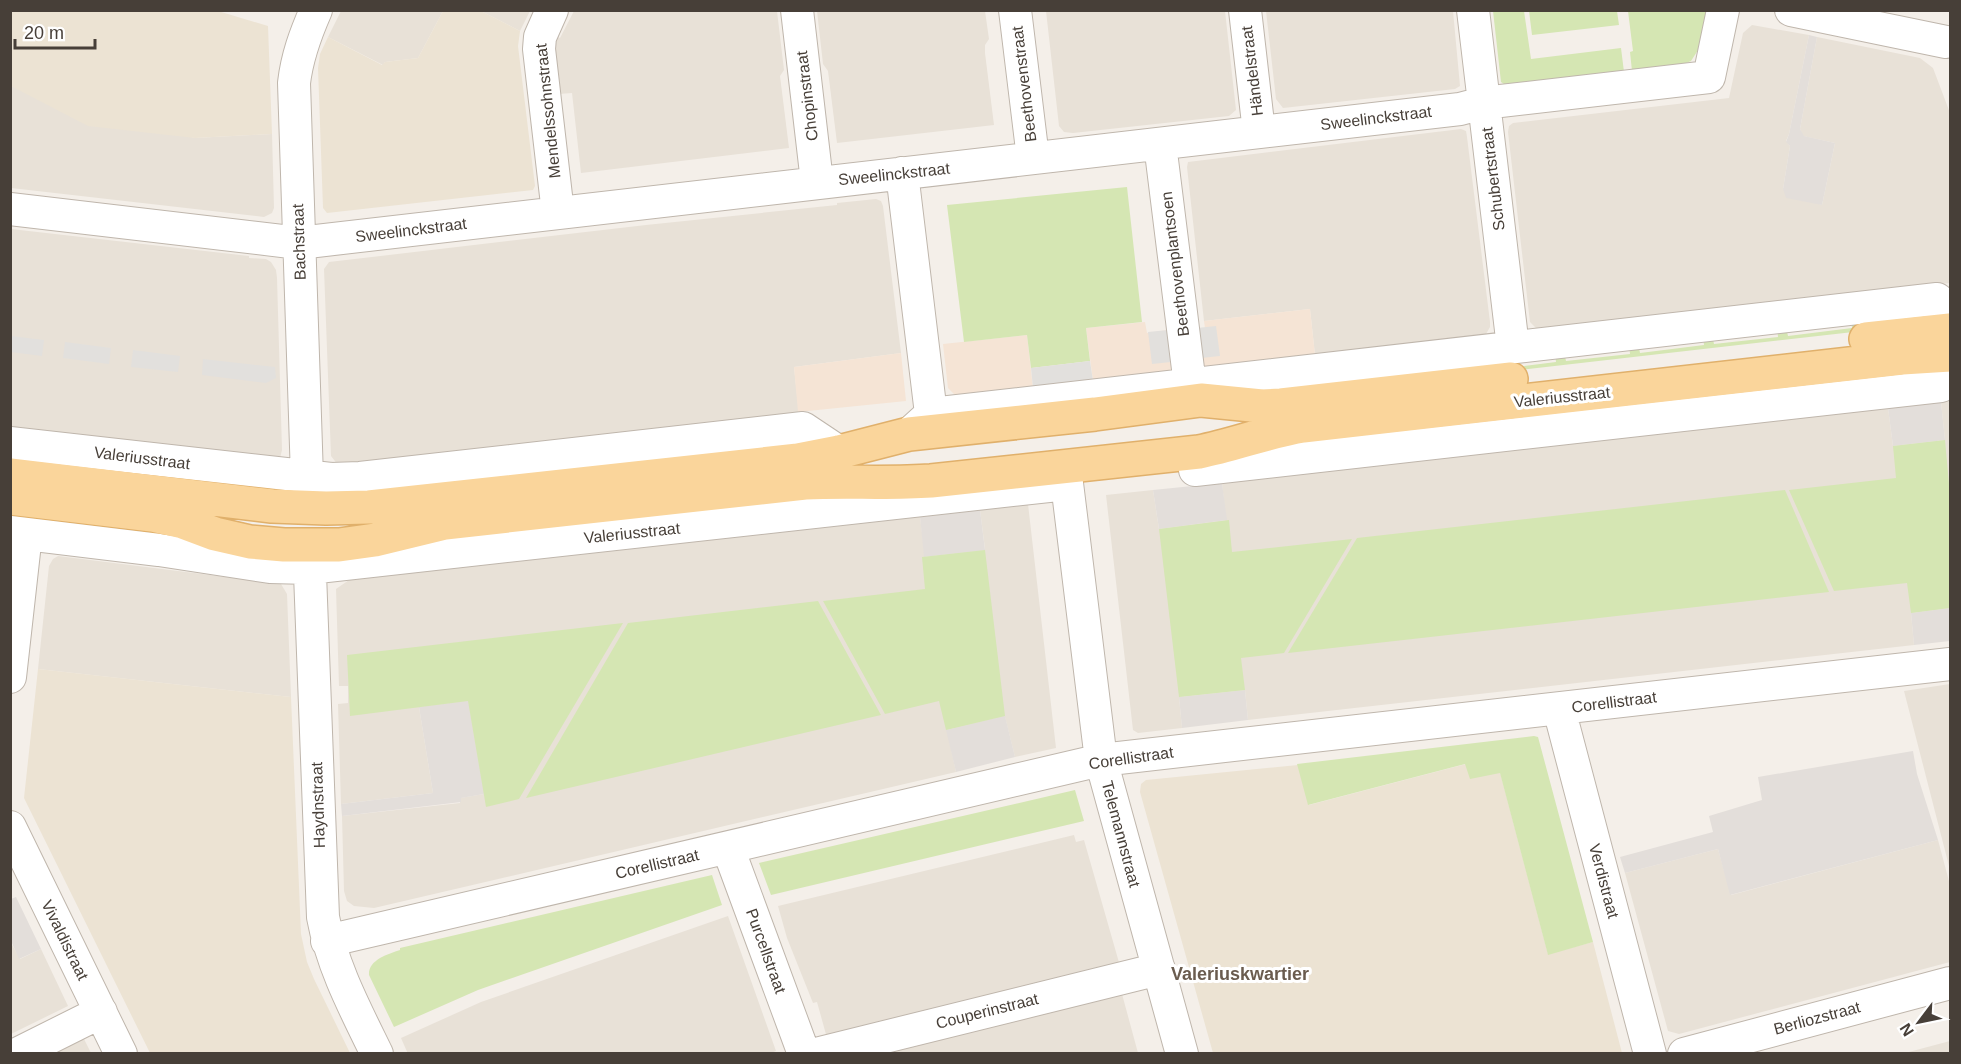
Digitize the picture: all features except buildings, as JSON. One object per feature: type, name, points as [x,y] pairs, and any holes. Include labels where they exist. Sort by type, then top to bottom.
[{"type":"main road","name":"Valeriusstraat","points":[[10,475],[272,506],[326,508],[399,505],[798,460],[839,452],[927,426],[1095,414],[1191,393],[1201,400],[1281,405],[1950,330]]},
{"type":"main road","name":"Valeriusstraat","points":[[10,498],[152,515],[183,522],[210,546],[268,544],[319,553],[445,523],[805,483],[838,481],[890,484],[1066,475],[1177,460],[1272,432],[1303,426],[1902,358],[1950,356]]},
{"type":"main road","name":"Valeriusstraat","points":[[1177,460],[1205,436],[1210,426],[1206,409],[1191,393]]},
{"type":"main road","name":"Valeriusstraat","points":[[927,426],[912,456],[920,477],[931,481]]},
{"type":"main road","points":[[319,553],[356,538],[365,528],[368,522],[366,515],[357,507]]},
{"type":"street","name":"Mendelssohnstraat","points":[[552,10],[540,37],[538,49],[558,213]]},
{"type":"street","name":"Chopinstraat","points":[[797,10],[817,182]]},
{"type":"street","name":"Beethovenstraat","points":[[1015,10],[1033,158]]},
{"type":"street","name":"Händelstraat","points":[[1245,10],[1259,132]]},
{"type":"street","name":"Schubertstraat","points":[[1473,10],[1513,347]]},
{"type":"street","name":"Sweelinckstraat","points":[[10,209],[299,243],[1160,144],[1460,109],[1483,103],[1709,76],[1723,10]]},
{"type":"street","points":[[1791,10],[1949,42]]},
{"type":"street","name":"Bachstraat","points":[[307,477],[294,83],[299,51],[314,11]]},
{"type":"street","name":"Beethovenplantsoen","points":[[1160,144],[1191,393]]},
{"type":"street","points":[[902,173],[927,426]]},
{"type":"street","name":"Valeriusstraat","points":[[1191,393],[1513,347],[1937,299],[1950,310]]},
{"type":"street","name":"Valeriusstraat","points":[[1177,460],[1941,386],[1950,376]]},
{"type":"street","name":"Valeriusstraat","points":[[10,443],[331,479],[360,478],[803,428],[839,452]]},
{"type":"street","name":"Valeriusstraat","points":[[319,553],[1066,475]]},
{"type":"street","name":"Telemannstraat","points":[[1066,475],[1101,760],[1182,1053]]},
{"type":"street","points":[[10,677],[18,533]]},
{"type":"street","name":"Valeriusstraat","points":[[18,533],[210,546]]},
{"type":"street","name":"Haydnstraat","points":[[319,553],[321,893],[327,941],[343,985],[377,1053]]},
{"type":"street","name":"Corellistraat","points":[[327,941],[1101,760],[1950,664]]},
{"type":"street","name":"Verdistraat","points":[[1558,708],[1650,1053]]},
{"type":"street","name":"Vivaldistraat","points":[[10,827],[121,1053]]},
{"type":"street","name":"Purcellstraat","points":[[728,848],[804,1053]]},
{"type":"street","name":"Couperinstraat","points":[[816,1053],[1159,969]]},
{"type":"street","name":"Berliozstraat","points":[[1684,1053],[1950,983]]},
{"type":"street","points":[[17,1053],[101,1012]]},
{"type":"shaded area","points":[[10,11],[218,11],[268,26],[272,134],[195,138],[88,126],[11,86]]},
{"type":"shaded area","points":[[341,11],[443,11],[418,58],[385,62],[383,65],[328,37]]},
{"type":"shaded area","points":[[443,11],[481,11],[520,31],[518,46],[535,186],[533,190],[327,213],[323,208],[318,68],[320,54],[328,37],[382,65],[385,62],[418,58]]},
{"type":"shaded area","points":[[481,11],[530,11],[520,31]]},
{"type":"shaded area","points":[[574,11],[777,11],[784,70],[780,76],[789,148],[581,173],[572,93],[559,94],[553,38],[554,35],[560,38]]},
{"type":"shaded area","points":[[817,11],[985,11],[989,39],[985,45],[985,53],[994,125],[837,143],[828,71],[823,64]]},
{"type":"shaded area","points":[[1046,11],[1225,11],[1236,110],[1229,116],[1073,133],[1064,132],[1059,126]]},
{"type":"shaded area","points":[[1266,11],[1453,11],[1460,86],[1455,89],[1283,108],[1276,99]]},
{"type":"shaded area","points":[[1752,25],[1809,35],[1786,141],[1790,146],[1783,189],[1822,205],[1835,143],[1803,136],[1800,129],[1817,37],[1920,58],[1933,68],[1950,113],[1950,283],[1536,328],[1530,322],[1509,126],[1513,123],[1729,98],[1743,33]]},
{"type":"shaded area","points":[[1809,35],[1817,37],[1800,129],[1804,136],[1835,143],[1822,205],[1786,198],[1783,189],[1790,146],[1786,142]]},
{"type":"shaded area","points":[[11,86],[195,138],[272,134],[274,208],[272,213],[264,217],[11,188]]},
{"type":"shaded area","points":[[1461,129],[1466,131],[1467,137],[1490,322],[1486,334],[1315,355],[1310,309],[1204,321],[1188,162]]},
{"type":"shaded area","points":[[876,199],[881,201],[883,206],[901,353],[794,367],[799,414],[338,465],[331,456],[324,269],[329,262]]},
{"type":"shaded area","points":[[11,229],[249,256],[249,258],[266,259],[271,262],[276,270],[277,278],[282,450],[280,458],[11,429]]},
{"type":"shaded area","points":[[1310,309],[1315,355],[1203,367],[1197,328],[1205,328],[1204,321]]},
{"type":"shaded area","points":[[1145,322],[1147,333],[1168,330],[1172,371],[1093,381],[1086,328]]},
{"type":"shaded area","points":[[1216,326],[1220,356],[1201,358],[1197,328]]},
{"type":"shaded area","points":[[1168,330],[1171,362],[1152,364],[1148,332]]},
{"type":"shaded area","points":[[1027,335],[1033,388],[955,395],[948,388],[943,344]]},
{"type":"shaded area","points":[[11,336],[44,340],[42,356],[11,352]]},
{"type":"shaded area","points":[[65,342],[111,348],[109,364],[63,358]]},
{"type":"shaded area","points":[[133,350],[180,356],[178,372],[131,367]]},
{"type":"shaded area","points":[[901,353],[906,401],[798,412],[794,367]]},
{"type":"shaded area","points":[[203,359],[275,367],[276,378],[266,383],[202,375]]},
{"type":"shaded area","points":[[1090,361],[1093,381],[1033,388],[1031,368]]},
{"type":"shaded area","points":[[1950,400],[1950,608],[1911,613],[1914,645],[1248,720],[1245,690],[1179,697],[1182,728],[1138,733],[1133,730],[1106,495],[1153,490],[1159,529],[1226,520],[1222,483],[1888,408],[1893,446],[1945,440],[1941,402]]},
{"type":"shaded area","points":[[1941,402],[1945,440],[1893,446],[1888,408]]},
{"type":"shaded area","points":[[1222,483],[1227,520],[1159,529],[1153,490]]},
{"type":"shaded area","points":[[1028,504],[1056,748],[1015,757],[1005,717],[947,730],[956,772],[374,908],[354,906],[347,901],[344,891],[342,816],[460,803],[460,798],[484,794],[419,707],[433,793],[341,804],[338,704],[348,703],[348,686],[339,686],[336,589],[349,580],[920,517],[925,557],[985,549],[980,510]]},
{"type":"shaded area","points":[[980,510],[985,550],[924,557],[920,517]]},
{"type":"shaded area","points":[[58,556],[281,584],[287,594],[291,697],[38,669],[49,566]]},
{"type":"shaded area","points":[[1950,608],[1950,641],[1914,645],[1911,613]]},
{"type":"shaded area","points":[[38,669],[291,697],[301,934],[307,962],[314,979],[350,1053],[150,1053],[24,798]]},
{"type":"shaded area","points":[[1950,684],[1950,870],[1904,691]]},
{"type":"shaded area","points":[[1245,690],[1248,720],[1182,728],[1179,697]]},
{"type":"shaded area","points":[[468,701],[484,794],[461,798],[461,802],[342,816],[341,804],[433,793],[419,707]]},
{"type":"shaded area","points":[[1005,716],[1015,757],[956,772],[946,730]]},
{"type":"shaded area","points":[[1913,751],[1917,774],[1938,840],[1730,895],[1718,849],[1625,873],[1620,857],[1713,832],[1709,816],[1762,800],[1758,777]]},
{"type":"shaded area","points":[[1466,764],[1500,772],[1548,954],[1593,942],[1622,1053],[1213,1053],[1140,792],[1141,784],[1146,780],[1298,765],[1309,805]]},
{"type":"shaded area","points":[[1074,835],[1076,842],[1084,840],[1120,966],[827,1038],[817,1002],[813,1003],[787,938],[778,906]]},
{"type":"shaded area","points":[[1938,840],[1950,885],[1950,962],[1679,1034],[1668,1031],[1625,873],[1718,849],[1731,895]]},
{"type":"shaded area","points":[[16,897],[41,949],[19,959],[11,941],[11,899]]},
{"type":"shaded area","points":[[728,916],[776,1051],[771,1053],[408,1054],[401,1038],[481,1002]]},
{"type":"shaded area","points":[[10,941],[20,959],[41,949],[68,1006],[11,1034]]},
{"type":"shaded area","points":[[1122,994],[1138,1053],[882,1054]]},
{"type":"shaded area","points":[[83,1037],[91,1053],[55,1054],[54,1052]]},
{"type":"shaded area","points":[[1950,1041],[1950,1053],[1905,1053]]},
{"type":"green space","points":[[1493,11],[1524,11],[1531,59],[1621,48],[1624,72],[1504,84],[1501,82]]},
{"type":"green space","points":[[1529,11],[1617,11],[1619,25],[1532,35]]},
{"type":"green space","points":[[1628,11],[1708,11],[1700,47],[1691,61],[1684,64],[1632,71],[1630,52],[1633,51]]},
{"type":"green space","points":[[1127,187],[1142,322],[1086,328],[1090,361],[1031,368],[1027,335],[964,342],[947,205]]},
{"type":"green space","points":[[1860,318],[1861,327],[1933,323],[1290,396],[1556,362],[1555,353],[1564,352],[1566,361],[1630,354],[1629,344],[1638,343],[1640,353],[1704,345],[1703,336],[1712,335],[1714,344],[1778,337],[1777,327],[1786,327],[1788,336],[1852,328],[1851,319]]},
{"type":"green space","points":[[1945,440],[1950,495],[1950,608],[1911,613],[1907,583],[1834,591],[1789,490],[1896,478],[1893,446]]},
{"type":"green space","points":[[1785,490],[1829,592],[1288,653],[1357,538]]},
{"type":"green space","points":[[1229,520],[1232,552],[1352,539],[1284,653],[1241,658],[1245,690],[1179,697],[1159,529]]},
{"type":"green space","points":[[985,550],[1005,716],[946,730],[939,701],[885,714],[823,601],[925,589],[922,557]]},
{"type":"green space","points":[[818,601],[881,715],[526,798],[628,623]]},
{"type":"green space","points":[[623,623],[519,799],[486,807],[468,701],[350,716],[347,655]]},
{"type":"green space","points":[[1538,737],[1593,942],[1548,955],[1500,773],[1470,779],[1465,764],[1308,805],[1297,764]]},
{"type":"green space","points":[[1075,790],[1084,821],[771,895],[759,863]]},
{"type":"green space","points":[[712,875],[722,905],[478,990],[394,1027],[369,975],[375,962],[400,948]]},
{"type":"district","name":"Valeriuskwartier","points":[[1240,974]]}]
